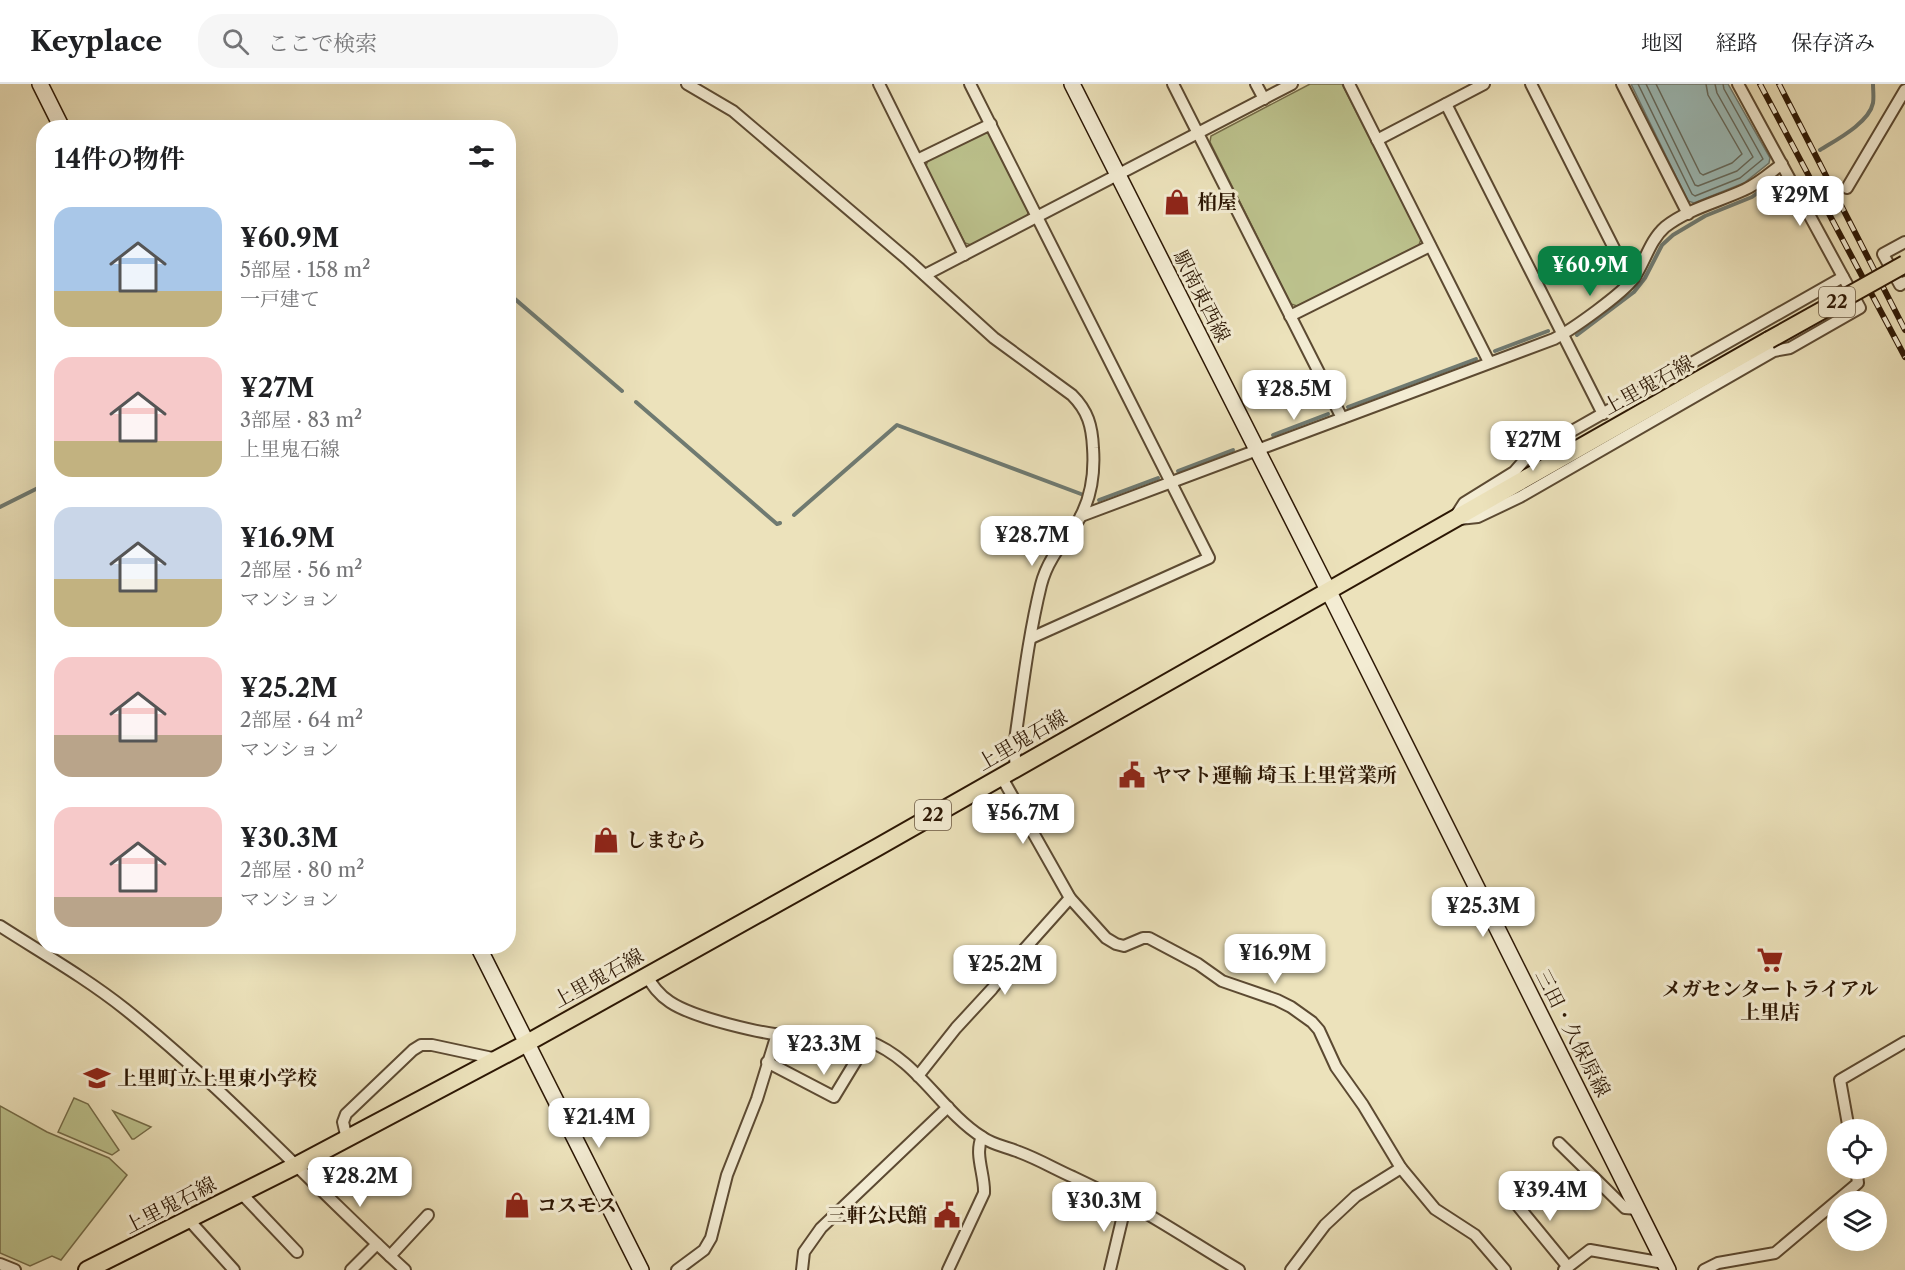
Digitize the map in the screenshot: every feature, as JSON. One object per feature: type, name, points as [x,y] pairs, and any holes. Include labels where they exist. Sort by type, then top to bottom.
[{"type":"main road","name":"上里鬼石線","points":[[87,1270],[297,1165],[527,1043],[1905,264]]},
{"type":"street","points":[[40,84],[58,120]]},
{"type":"street","points":[[687,84],[733,111],[925,275],[994,338],[1072,395],[1089,417],[1094,473],[1091,492],[1081,516],[1048,564],[1042,583],[1009,772],[1070,898],[1106,938],[1116,944],[1124,946],[1143,938],[1149,938],[1198,964],[1222,981],[1276,1000],[1291,1007],[1312,1022],[1319,1030],[1336,1067],[1363,1105],[1401,1168],[1435,1209],[1475,1235],[1505,1270]]},
{"type":"street","points":[[879,84],[964,255]]},
{"type":"street","points":[[970,84],[1209,558],[1031,638]]},
{"type":"street","name":"駅南東西線","points":[[1072,84],[1328,591]]},
{"type":"street","points":[[1173,84],[1342,418]]},
{"type":"street","points":[[1256,84],[1263,99]]},
{"type":"street","points":[[925,275],[1292,84]]},
{"type":"street","points":[[1349,84],[1489,362]]},
{"type":"street","points":[[1377,140],[1484,84]]},
{"type":"street","points":[[1532,84],[1625,270],[1633,279]]},
{"type":"street","points":[[1622,84],[1688,214]]},
{"type":"street","points":[[1453,519],[1478,517],[1520,497],[1773,351],[1790,348],[1860,308],[1738,84]]},
{"type":"street","points":[[1847,188],[1905,90]]},
{"type":"street","points":[[1446,104],[1603,414]]},
{"type":"street","points":[[917,160],[991,124]]},
{"type":"street","points":[[1081,516],[1562,334],[1625,288],[1665,228],[1688,214],[1747,189],[1782,164]]},
{"type":"street","points":[[1905,242],[1883,254],[1900,285],[1905,282]]},
{"type":"street","points":[[1290,316],[1430,246]]},
{"type":"street","points":[[1453,519],[1464,503],[1514,472],[1528,456],[1843,277]]},
{"type":"street","name":"三田・久保原線","points":[[1328,591],[1666,1267]]},
{"type":"street","points":[[918,1076],[956,1028],[1070,898]]},
{"type":"street","points":[[0,926],[36,949]]},
{"type":"street","points":[[44,954],[124,1009],[203,1076],[405,1270]]},
{"type":"street","points":[[482,954],[641,1270]]},
{"type":"street","points":[[646,975],[656,991],[687,1011],[777,1034],[845,1036],[868,1041],[890,1052],[982,1137],[996,1145],[1022,1153],[1126,1203],[1239,1270]]},
{"type":"street","points":[[677,1270],[704,1250],[711,1238],[727,1175],[757,1099],[777,1034]]},
{"type":"street","points":[[767,1062],[834,1097],[868,1041]]},
{"type":"street","points":[[1847,1119],[1840,1080],[1905,1042]]},
{"type":"street","points":[[346,1139],[343,1122],[346,1114],[421,1045],[432,1045],[497,1059]]},
{"type":"street","points":[[802,1270],[804,1252],[821,1228],[948,1107]]},
{"type":"street","points":[[948,1270],[984,1193],[985,1185],[979,1148],[982,1137]]},
{"type":"street","points":[[1559,1143],[1625,1208],[1637,1209]]},
{"type":"street","points":[[1291,1270],[1324,1225],[1356,1196],[1401,1168]]},
{"type":"street","points":[[1704,1270],[1718,1263],[1775,1253],[1858,1183],[1857,1179]]},
{"type":"street","points":[[240,1192],[297,1252]]},
{"type":"street","points":[[1509,1195],[1566,1268],[1590,1250],[1666,1267]]},
{"type":"street","points":[[1110,1270],[1126,1203]]},
{"type":"street","points":[[390,1256],[428,1215]]},
{"type":"street","points":[[188,1219],[234,1270]]},
{"type":"street","points":[[351,1270],[377,1244]]},
{"type":"street","points":[[0,1264],[15,1270]]},
{"type":"green space","points":[[1310,84],[1342,84],[1421,239],[1419,245],[1297,306],[1291,304],[1210,142],[1211,136]]},
{"type":"green space","points":[[984,132],[990,134],[1029,210],[1027,216],[971,245],[965,243],[926,166],[928,160]]},
{"type":"green space","points":[[74,1098],[88,1104],[119,1150],[112,1155],[58,1132]]},
{"type":"green space","points":[[0,1106],[47,1132],[109,1158],[127,1175],[61,1260],[52,1256],[30,1266],[0,1253]]},
{"type":"green space","points":[[113,1111],[151,1127],[132,1139]]},
{"type":"water","points":[[1631,84],[1728,84],[1770,158],[1769,163],[1744,183],[1694,203],[1688,201]]},
{"type":"waterway","points":[[1820,150],[1851,130],[1865,117],[1873,103],[1873,84]]},
{"type":"waterway","points":[[1577,335],[1634,292],[1645,278],[1662,245],[1673,235],[1705,216],[1752,197],[1768,185]]},
{"type":"waterway","points":[[516,300],[622,391]]},
{"type":"waterway","points":[[1495,351],[1548,331]]},
{"type":"waterway","points":[[1348,407],[1476,359]]},
{"type":"waterway","points":[[636,402],[777,524],[780,523]]},
{"type":"waterway","points":[[1273,435],[1328,414]]},
{"type":"waterway","points":[[794,515],[897,425],[1081,494]]},
{"type":"waterway","points":[[1178,471],[1233,450]]},
{"type":"waterway","points":[[1099,500],[1158,478]]},
{"type":"waterway","points":[[0,507],[36,489]]},
{"type":"railway","points":[[1760,84],[1905,357]]},
{"type":"railway","points":[[1779,84],[1905,330]]},
{"type":"place","name":"柏屋","points":[[1177,202]]},
{"type":"place","name":"ヤマト運輸 埼玉上里営業所","points":[[1132,775]]},
{"type":"place","name":"しまむら","points":[[606,840]]},
{"type":"place","name":"メガセンタートライアル 上里店","points":[[1770,960]]},
{"type":"place","name":"上里町立上里東小学校","points":[[97,1078]]},
{"type":"place","name":"コスモス","points":[[517,1205]]},
{"type":"place","name":"三軒公民館","points":[[947,1215]]}]
